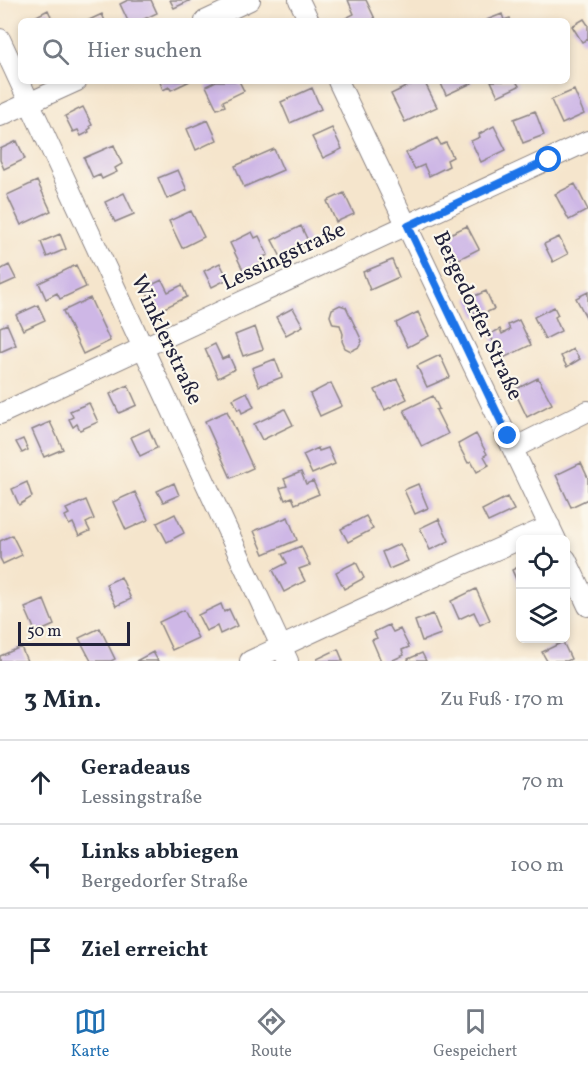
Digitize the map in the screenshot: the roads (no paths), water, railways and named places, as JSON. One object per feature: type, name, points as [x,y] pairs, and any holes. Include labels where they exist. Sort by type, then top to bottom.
[{"type":"street","points":[[211,18],[250,0]]},
{"type":"street","points":[[299,0],[308,18]]},
{"type":"street","name":"Winklerstraße","points":[[0,39],[18,77]]},
{"type":"street","name":"Winklerstraße","points":[[21,84],[284,654]]},
{"type":"street","points":[[0,116],[69,84]]},
{"type":"street","name":"Bergedorfer Straße","points":[[339,84],[553,533]]},
{"type":"street","name":"Lessingstraße","points":[[0,414],[588,141]]},
{"type":"street","points":[[514,448],[588,411]]},
{"type":"street","points":[[250,661],[284,654],[388,597],[553,533]]},
{"type":"street","points":[[570,568],[588,606]]}]
